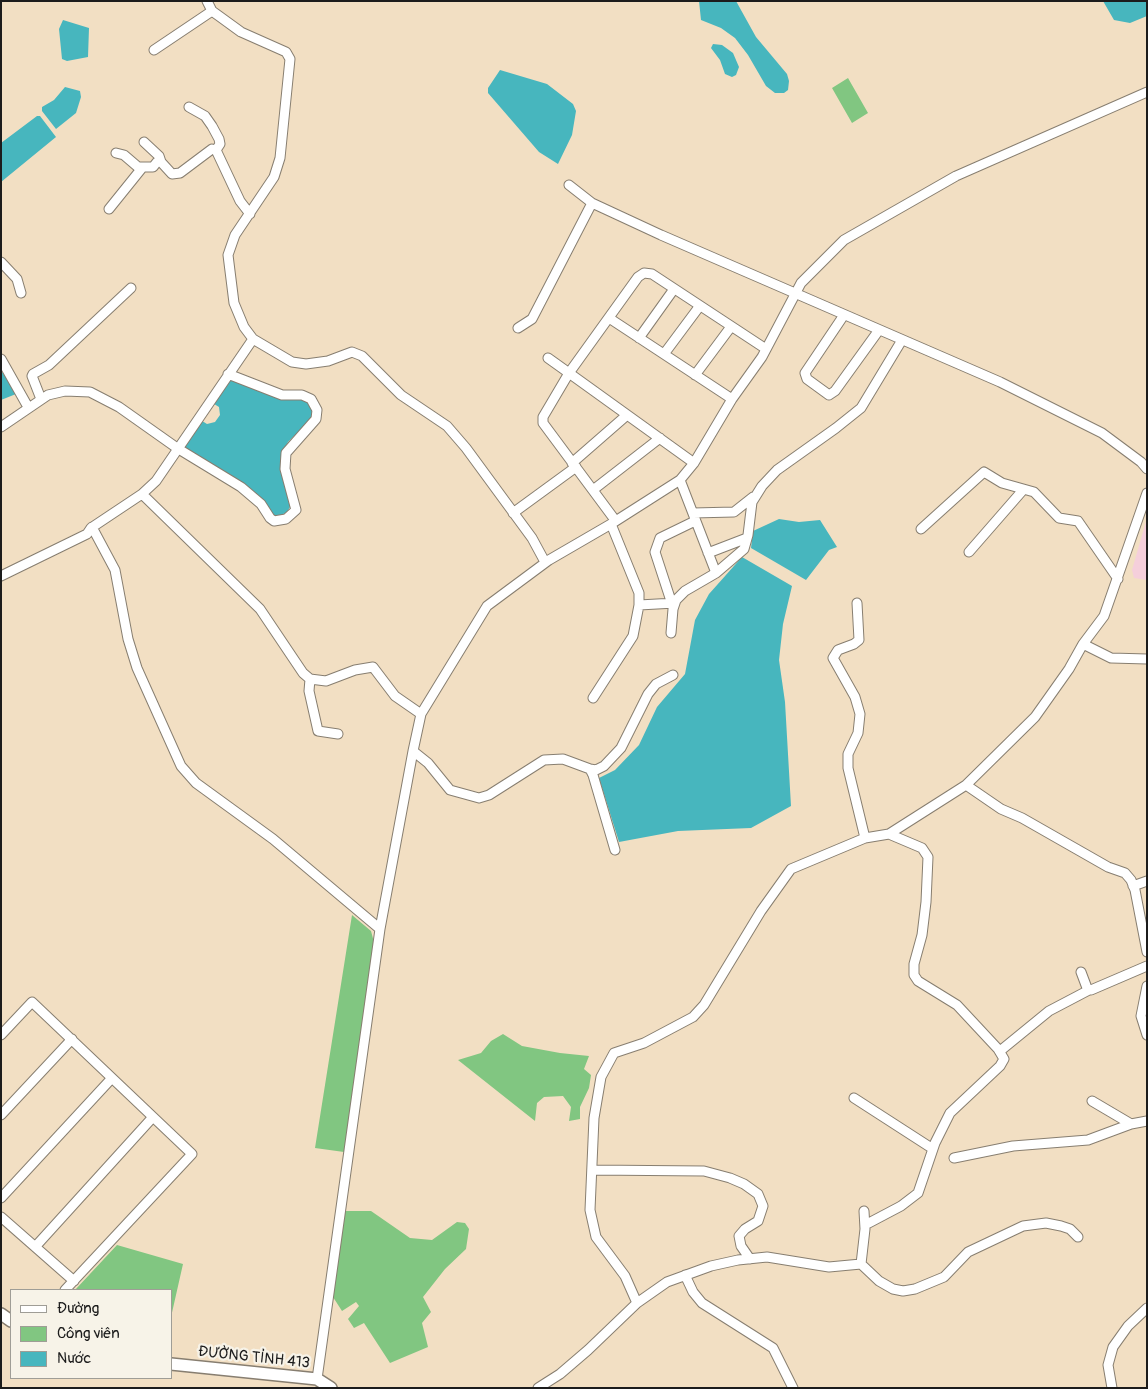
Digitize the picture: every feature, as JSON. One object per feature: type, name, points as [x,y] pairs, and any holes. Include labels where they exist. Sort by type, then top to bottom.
[{"type":"main road","name":"ĐƯỜNG TỈNH 413","points":[[172,1364],[317,1379],[331,1388]]},
{"type":"street","points":[[207,1],[212,11],[241,32],[280,48],[290,55],[280,158],[274,177],[235,235],[228,254],[234,303],[244,327],[253,339],[284,358],[299,363],[328,361],[352,352],[362,356],[401,395],[447,426],[466,448],[532,538],[545,562]]},
{"type":"street","points":[[154,50],[212,11]]},
{"type":"street","points":[[317,1379],[380,929],[413,750],[421,714],[487,606],[545,562],[680,480],[694,463],[732,399],[766,349],[794,293],[801,283],[844,240],[956,176],[1147,92]]},
{"type":"street","points":[[189,107],[205,116],[212,126],[220,144],[216,150]]},
{"type":"street","points":[[144,142],[159,156],[172,174],[180,173],[212,148],[216,150]]},
{"type":"street","points":[[216,150],[240,201],[250,214]]},
{"type":"street","points":[[116,153],[124,155],[142,168],[153,167],[157,162],[162,162]]},
{"type":"street","points":[[109,209],[142,168]]},
{"type":"street","points":[[570,185],[592,204],[1000,382],[1102,433],[1141,462],[1147,469]]},
{"type":"street","points":[[518,328],[532,319],[592,204]]},
{"type":"street","points":[[1,262],[17,280],[21,293]]},
{"type":"street","points":[[593,698],[633,636],[639,605],[639,593],[613,522],[593,490],[542,420],[570,373],[638,277],[644,273],[652,274],[730,328],[766,349]]},
{"type":"street","points":[[41,399],[32,376],[33,374],[49,365],[131,288]]},
{"type":"street","points":[[639,338],[674,289]]},
{"type":"street","points":[[664,354],[699,306]]},
{"type":"street","points":[[844,315],[805,373],[807,380],[829,394],[836,392],[879,330]]},
{"type":"street","points":[[609,318],[732,399]]},
{"type":"street","points":[[695,375],[730,328]]},
{"type":"street","points":[[1,576],[87,534],[92,527],[142,494],[164,471],[177,448],[253,339]]},
{"type":"street","points":[[671,632],[673,604],[655,552],[660,538],[694,517],[734,512],[755,496],[777,470],[861,408],[902,340]]},
{"type":"street","points":[[548,358],[694,463]]},
{"type":"street","points":[[1,359],[28,407]]},
{"type":"street","points":[[1,428],[28,407],[55,392],[90,392],[119,406],[177,448],[241,487],[261,504],[270,518],[280,520],[294,513],[296,505],[286,470],[286,453],[316,419],[318,414],[311,399],[282,394],[228,374]]},
{"type":"street","points":[[513,513],[574,465],[627,415]]},
{"type":"street","points":[[593,490],[660,438]]},
{"type":"street","points":[[921,530],[984,472],[998,481],[1039,495],[1059,518],[1078,520],[1118,579]]},
{"type":"street","points":[[680,480],[716,573]]},
{"type":"street","points":[[969,552],[1023,490]]},
{"type":"street","points":[[637,1303],[625,1276],[596,1237],[590,1210],[594,1118],[601,1077],[614,1053],[644,1044],[692,1017],[704,1005],[761,911],[791,869],[865,838],[889,834],[966,785],[1035,717],[1069,669],[1083,644],[1104,616],[1147,493]]},
{"type":"street","points":[[142,494],[260,609],[303,674],[310,679],[326,681],[355,670],[373,667],[396,696],[421,714]]},
{"type":"street","points":[[639,605],[673,604],[685,591],[716,573],[744,549],[751,507],[755,496]]},
{"type":"street","points":[[92,527],[115,570],[128,639],[137,668],[181,766],[196,783],[273,839],[380,929]]},
{"type":"street","points":[[708,553],[747,538]]},
{"type":"street","points":[[1,569],[15,570]]},
{"type":"street","points":[[857,603],[859,640],[838,650],[834,658],[855,697],[860,714],[858,732],[848,754],[848,768],[865,838]]},
{"type":"street","points":[[1083,644],[1111,658],[1147,659]]},
{"type":"street","points":[[413,750],[428,763],[450,790],[479,798],[489,795],[544,760],[563,759],[596,770],[604,766],[621,748],[648,694],[656,684],[673,675]]},
{"type":"street","points":[[310,679],[309,691],[318,731],[338,734]]},
{"type":"street","points":[[590,769],[616,850]]},
{"type":"street","points":[[966,785],[1002,810],[1022,818],[1108,867],[1125,873],[1133,886],[1146,949]]},
{"type":"street","points":[[865,1225],[902,1206],[918,1193],[940,1130],[954,1108],[1004,1059],[1000,1051],[957,1005],[918,981],[914,975],[914,964],[922,935],[926,902],[928,857],[922,848],[889,834]]},
{"type":"street","points":[[1133,886],[1147,881]]},
{"type":"street","points":[[1000,1051],[1049,1011],[1089,990],[1147,966]]},
{"type":"street","points":[[1081,972],[1089,990]]},
{"type":"street","points":[[1147,986],[1141,1016],[1147,1034]]},
{"type":"street","points":[[1,1035],[32,1002],[192,1154],[66,1289]]},
{"type":"street","points":[[1,1115],[72,1039]]},
{"type":"street","points":[[1,1198],[112,1078]]},
{"type":"street","points":[[854,1098],[933,1149]]},
{"type":"street","points":[[1092,1101],[1131,1124]]},
{"type":"street","points":[[35,1246],[153,1116]]},
{"type":"street","points":[[954,1158],[1013,1146],[1088,1140],[1147,1120]]},
{"type":"street","points":[[593,1170],[704,1171],[744,1184],[758,1194],[763,1206],[758,1221],[745,1229],[739,1236],[741,1246],[750,1259]]},
{"type":"street","points":[[861,1264],[865,1225],[864,1211]]},
{"type":"street","points":[[1,1217],[74,1281]]},
{"type":"street","points":[[538,1388],[560,1374],[581,1356],[637,1303],[667,1282],[711,1266],[767,1257],[829,1267],[861,1264],[879,1281],[893,1289],[902,1291],[915,1289],[944,1277],[968,1252],[1023,1226],[1046,1223],[1070,1229],[1078,1237]]},
{"type":"street","points":[[685,1275],[693,1292],[702,1303],[772,1348],[793,1388]]},
{"type":"street","points":[[1112,1388],[1108,1365],[1113,1347],[1128,1326],[1147,1308]]},
{"type":"shaded area","points":[[1147,518],[1147,580],[1134,578],[1132,570]]},
{"type":"green space","points":[[848,78],[868,113],[852,123],[832,88]]},
{"type":"green space","points":[[352,915],[371,931],[375,946],[344,1152],[315,1148]]},
{"type":"green space","points":[[503,1034],[522,1046],[589,1056],[584,1069],[591,1075],[589,1088],[580,1107],[580,1119],[569,1121],[571,1107],[563,1096],[544,1097],[537,1103],[535,1121],[458,1060],[481,1053],[491,1041]]},
{"type":"green space","points":[[345,1211],[371,1211],[410,1238],[432,1240],[457,1222],[465,1223],[469,1229],[466,1249],[445,1269],[423,1297],[431,1312],[422,1323],[428,1347],[390,1363],[364,1323],[354,1328],[348,1319],[359,1306],[356,1302],[342,1311],[333,1297]]},
{"type":"green space","points":[[117,1245],[183,1264],[172,1313],[172,1289],[76,1289]]},
{"type":"water","points":[[699,1],[736,1],[756,37],[787,74],[789,81],[788,90],[784,93],[775,93],[766,86],[748,55],[735,38],[721,28],[701,20]]},
{"type":"water","points":[[1103,1],[1147,1],[1147,16],[1130,23],[1114,20]]},
{"type":"water","points":[[63,20],[89,28],[88,57],[67,61],[62,59],[59,29]]},
{"type":"water","points":[[713,44],[722,45],[733,53],[739,67],[736,75],[732,77],[725,74],[720,60],[711,48]]},
{"type":"water","points":[[500,70],[547,84],[573,104],[576,111],[572,135],[558,164],[539,152],[488,93],[488,88]]},
{"type":"water","points":[[65,87],[80,91],[81,97],[76,113],[56,129],[42,111],[42,107],[54,100]]},
{"type":"water","points":[[37,116],[40,116],[56,137],[1,182],[1,143]]},
{"type":"water","points":[[1,370],[16,394],[1,400]]},
{"type":"water","points":[[230,377],[307,399],[315,415],[288,442],[281,456],[280,467],[290,507],[287,512],[274,519],[263,503],[181,446],[199,419],[207,424],[215,422],[220,415],[219,407],[211,402]]},
{"type":"water","points":[[779,519],[799,522],[820,520],[837,547],[829,550],[806,580],[751,548],[753,531]]},
{"type":"water","points":[[742,557],[792,586],[783,624],[779,660],[785,702],[791,806],[751,828],[678,831],[619,842],[599,778],[615,770],[639,745],[657,707],[685,674],[695,620],[709,594]]}]
